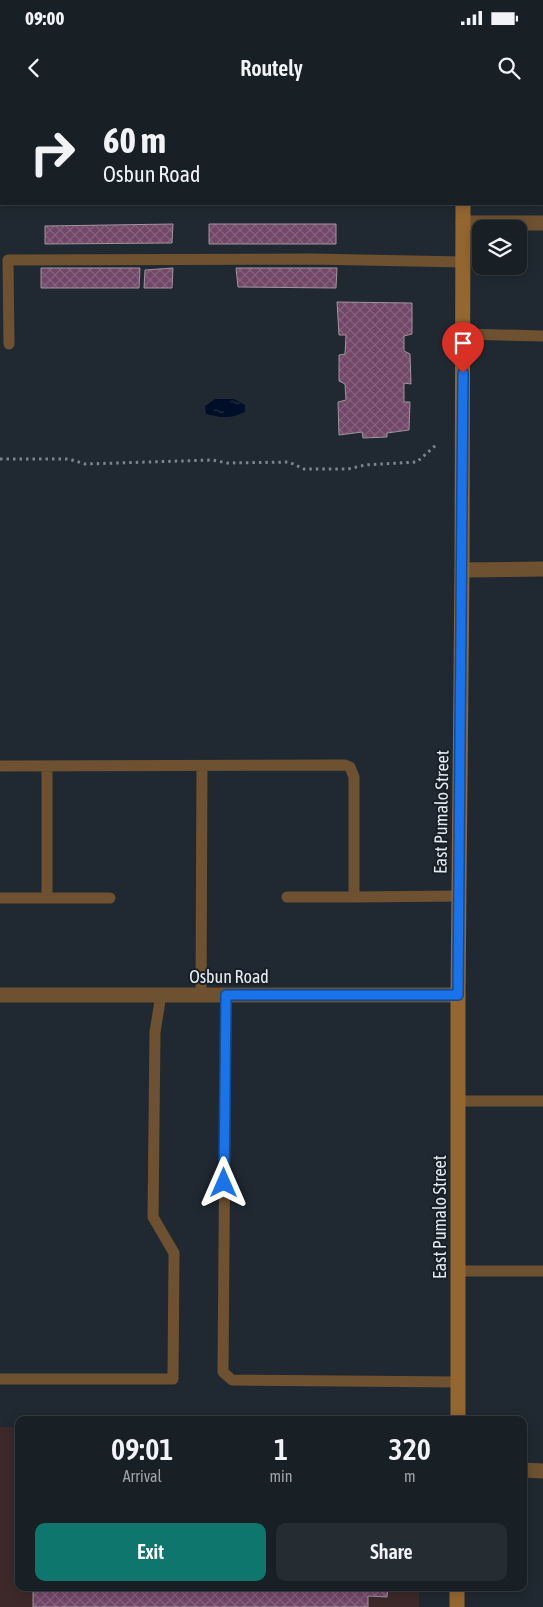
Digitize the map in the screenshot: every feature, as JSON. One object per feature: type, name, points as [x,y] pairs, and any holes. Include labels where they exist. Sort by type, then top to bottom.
[{"type":"street","name":"East Pumalo Street","points":[[458,1416],[458,995],[463,205]]},
{"type":"street","points":[[463,223],[543,223]]},
{"type":"street","points":[[462,570],[543,569]]},
{"type":"street","name":"Osbun Road","points":[[0,995],[458,995]]},
{"type":"street","points":[[527,1470],[543,1471]]},
{"type":"street","points":[[457,1591],[457,1607]]},
{"type":"lane","points":[[9,344],[8,260],[312,259],[463,262]]},
{"type":"lane","points":[[463,334],[543,336]]},
{"type":"lane","points":[[0,766],[345,765],[350,768],[354,777],[354,897]]},
{"type":"lane","points":[[47,766],[47,898]]},
{"type":"lane","points":[[201,995],[202,766]]},
{"type":"lane","points":[[287,897],[459,896]]},
{"type":"lane","points":[[0,898],[110,898]]},
{"type":"lane","points":[[0,1379],[173,1379],[174,1253],[153,1218],[155,1032],[161,995]]},
{"type":"lane","points":[[226,995],[222,1372],[232,1380],[458,1382]]},
{"type":"lane","points":[[458,1101],[543,1101]]},
{"type":"lane","points":[[458,1271],[543,1271]]},
{"type":"path","points":[[0,460],[69,460],[85,464],[212,460],[227,463],[289,462],[304,469],[348,469],[365,465],[417,462],[436,445]]},
{"type":"shaded area","points":[[0,1427],[15,1427],[15,1591],[419,1591],[419,1607],[0,1607]]},
{"type":"water","points":[[215,399],[234,399],[245,405],[245,412],[226,417],[206,414],[205,406]]},
{"type":"building","points":[[173,224],[172,243],[45,244],[45,226]]},
{"type":"building","points":[[209,224],[336,224],[336,244],[209,244]]},
{"type":"building","points":[[41,268],[140,268],[139,288],[41,288]]},
{"type":"building","points":[[173,268],[172,288],[144,288],[145,270]]},
{"type":"building","points":[[236,268],[337,268],[336,288],[238,287]]},
{"type":"building","points":[[337,302],[412,303],[412,334],[404,336],[404,351],[410,354],[411,384],[404,383],[404,402],[410,402],[409,430],[387,433],[387,437],[363,438],[362,432],[339,435],[338,402],[346,400],[345,384],[339,381],[339,355],[345,354],[346,335],[339,335]]},
{"type":"building","points":[[33,1591],[388,1591],[387,1597],[368,1596],[368,1607],[33,1607]]},
{"type":"route","points":[[224,1183],[226,995],[458,995],[463,373]]}]
